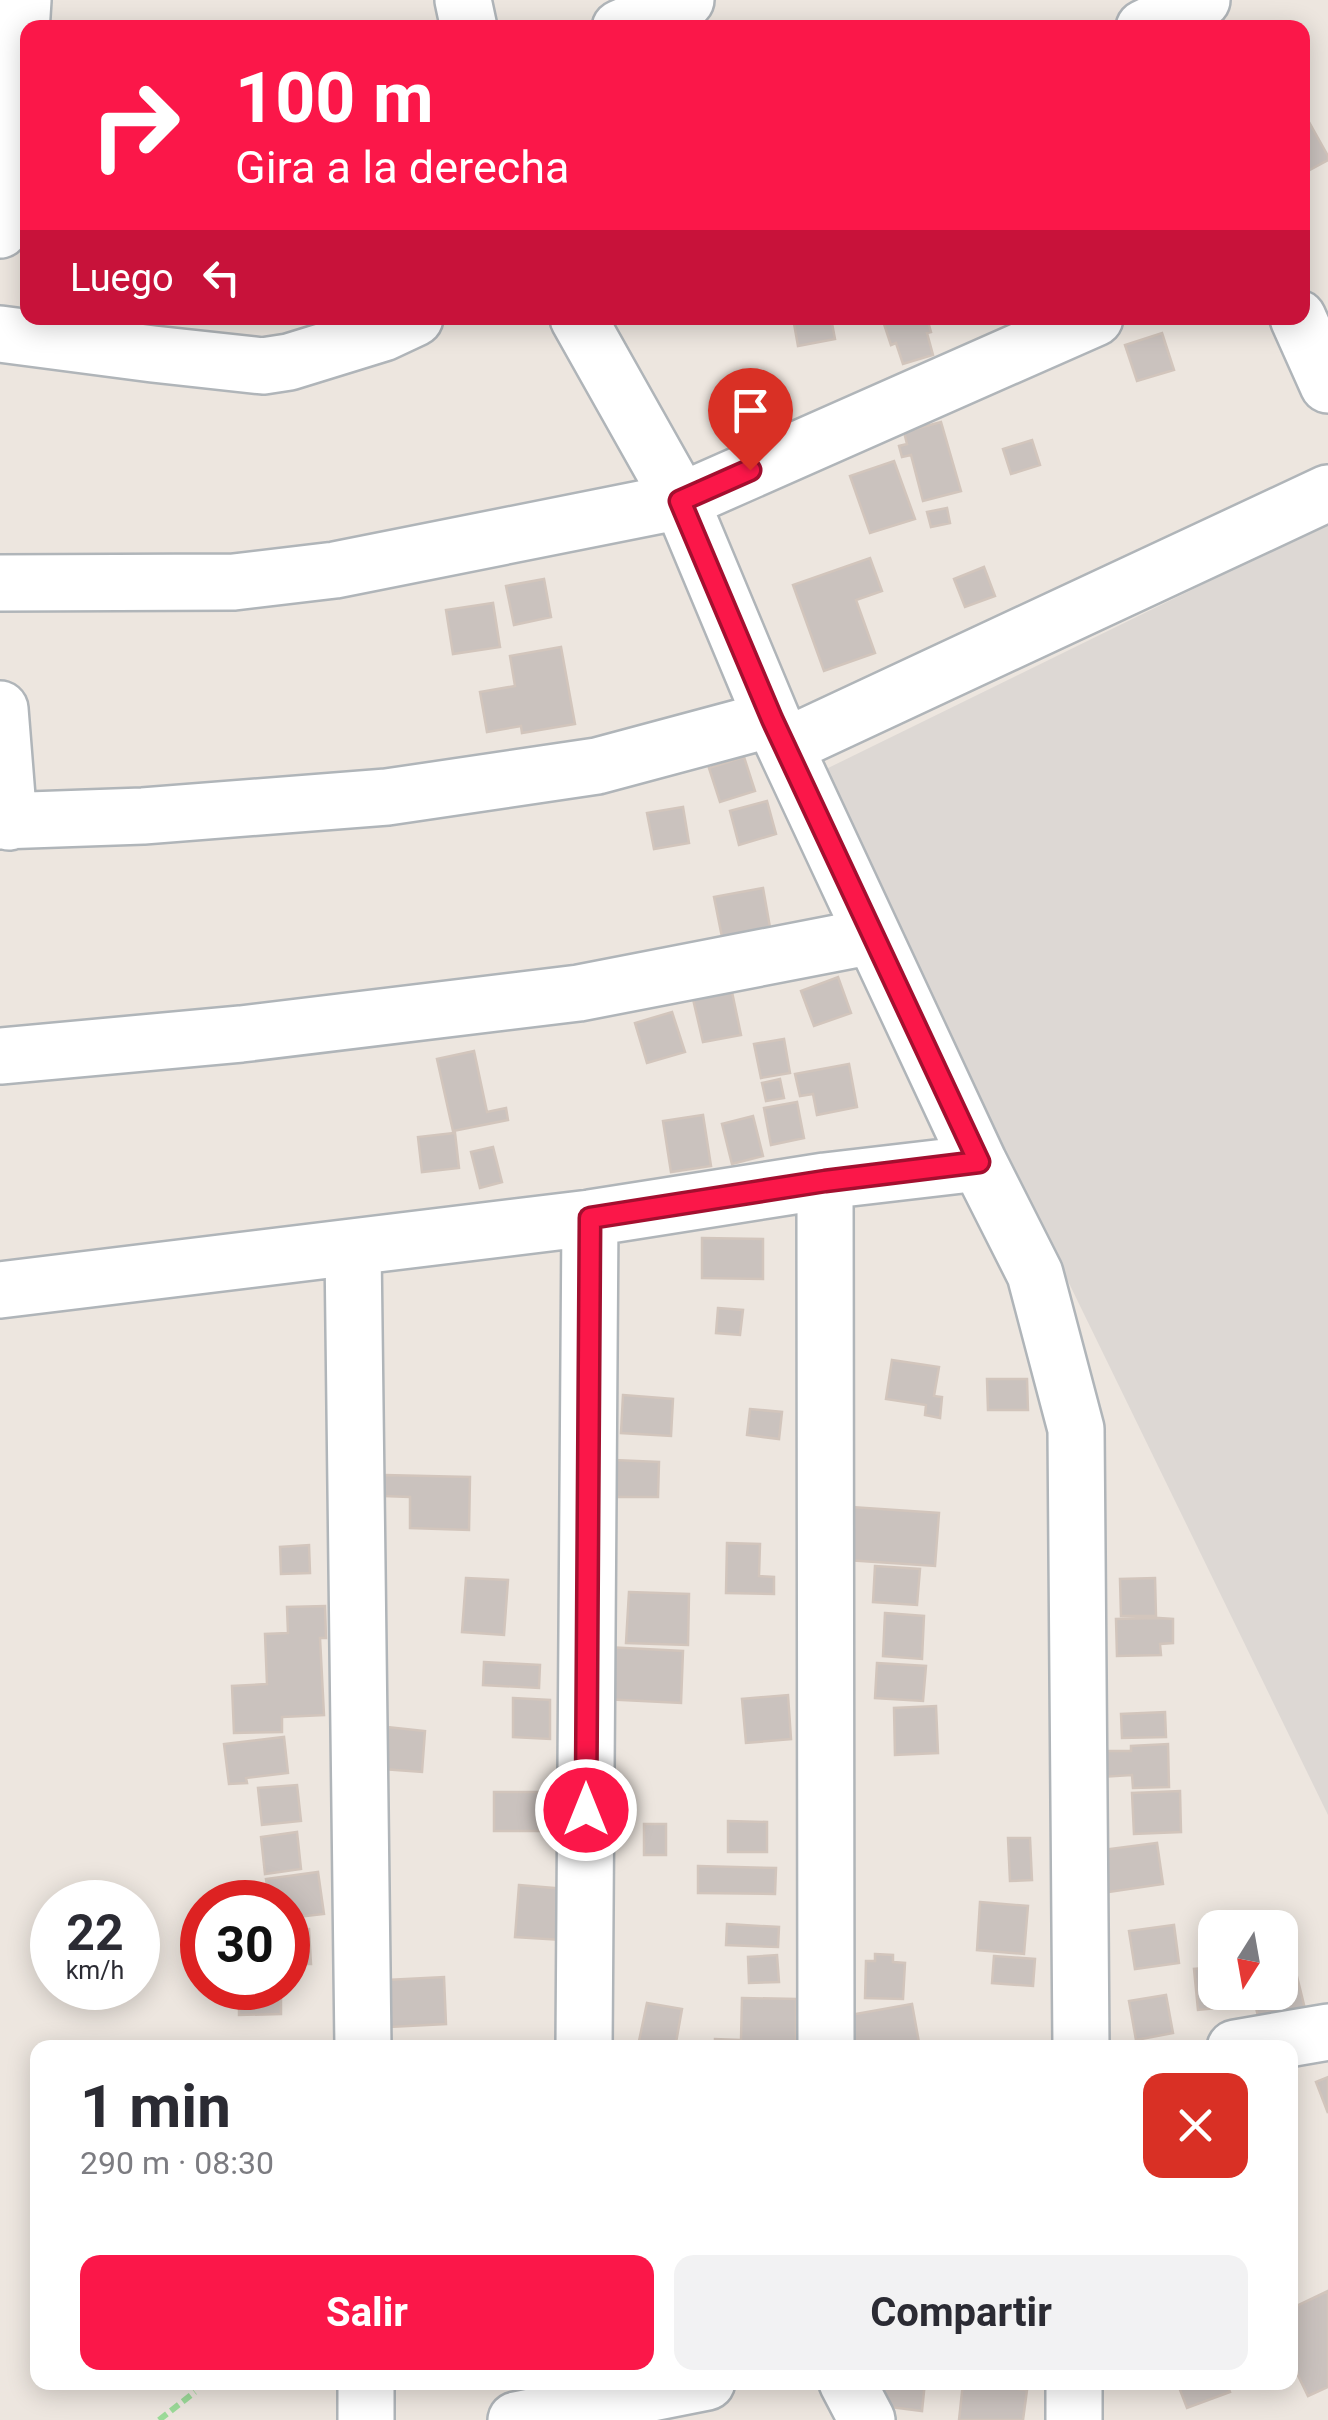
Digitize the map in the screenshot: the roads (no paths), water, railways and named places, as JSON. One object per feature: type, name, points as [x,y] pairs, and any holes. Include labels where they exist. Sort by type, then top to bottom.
[{"type":"street","points":[[639,20],[686,0]]},
{"type":"street","points":[[0,230],[20,131]]},
{"type":"street","points":[[0,334],[262,366],[289,362],[400,325]]},
{"type":"street","points":[[582,325],[680,501],[779,732],[1035,1274],[1076,1430],[1081,2040]]},
{"type":"street","points":[[0,583],[234,582],[335,570],[680,501],[1078,325]]},
{"type":"street","points":[[1301,325],[1328,385]]},
{"type":"street","points":[[0,709],[4,821],[144,816],[387,796],[597,766],[779,732],[1328,493]]},
{"type":"street","points":[[0,1056],[241,1034],[579,993],[873,936]]},
{"type":"street","points":[[0,1290],[590,1218],[825,1181],[979,1162]]},
{"type":"street","points":[[825,1181],[826,2040]]},
{"type":"street","points":[[584,2040],[590,1218]]},
{"type":"street","points":[[353,1248],[363,2040]]},
{"type":"street","points":[[1282,2040],[1328,2032]]},
{"type":"street","points":[[366,2390],[366,2420]]},
{"type":"street","points":[[516,2420],[667,2390]]},
{"type":"street","points":[[851,2390],[866,2420]]},
{"type":"street","points":[[1074,2390],[1074,2420]]}]
